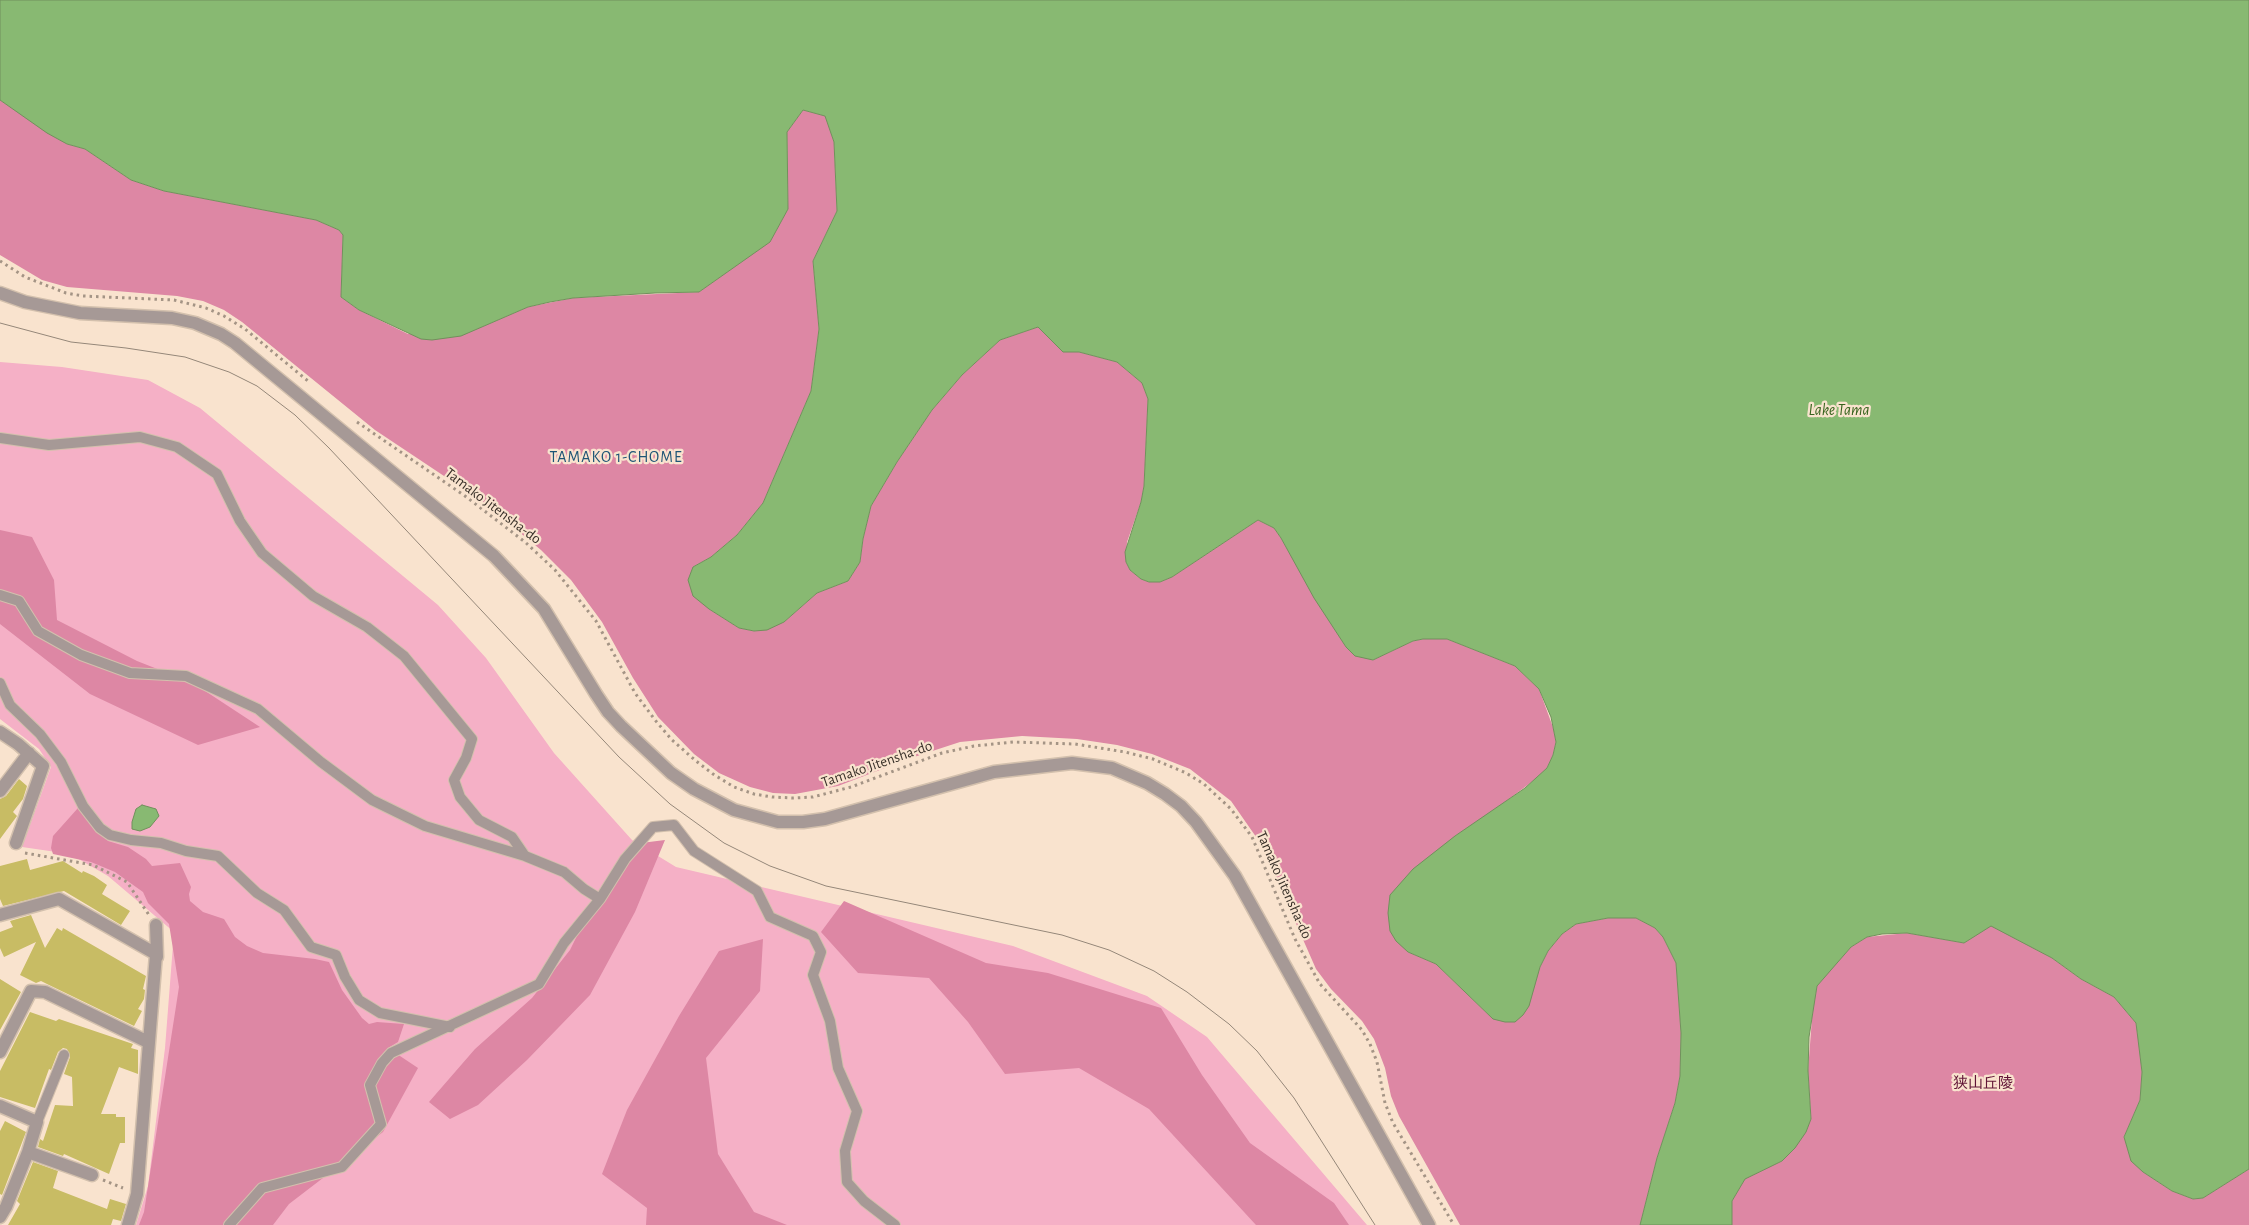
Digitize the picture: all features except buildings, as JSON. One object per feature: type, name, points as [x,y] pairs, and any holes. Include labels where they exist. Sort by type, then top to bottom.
[{"type":"street","points":[[0,293],[25,302],[80,312],[151,316],[187,321],[221,334],[235,343],[494,556],[544,609],[608,712],[621,726],[671,773],[734,810],[778,822],[803,822],[825,819],[994,772],[1047,764],[1072,763],[1112,768],[1148,783],[1165,794],[1181,806],[1196,822],[1236,876],[1429,1225]]},
{"type":"street","points":[[0,732],[29,753],[43,766],[19,848]]},
{"type":"street","points":[[0,791],[29,753]]},
{"type":"street","points":[[0,915],[59,899],[157,956]]},
{"type":"street","points":[[128,1225],[137,1194],[144,1135],[148,1042],[157,956],[156,925]]},
{"type":"street","points":[[0,1052],[31,992],[45,992],[148,1042]]},
{"type":"street","points":[[0,1106],[37,1122],[28,1152],[0,1217]]},
{"type":"street","points":[[28,1152],[92,1175]]},
{"type":"lane","points":[[0,438],[49,445],[140,437],[177,447],[217,474],[240,520],[262,553],[313,596],[367,627],[404,656],[472,739],[466,758],[454,780],[460,797],[479,820],[512,837],[525,856]]},
{"type":"lane","points":[[0,595],[19,601],[38,631],[82,655],[130,672],[186,676],[258,709],[321,762],[372,800],[425,826],[525,856],[564,872],[584,889],[600,898]]},
{"type":"lane","points":[[0,683],[10,705],[40,734],[61,762],[83,806],[100,828],[110,835],[218,856],[257,893],[284,910],[311,946],[336,955],[345,977],[359,1000],[380,1013],[450,1027]]},
{"type":"lane","points":[[229,1225],[262,1188],[342,1167],[381,1124],[370,1085],[382,1063],[391,1053],[539,984],[564,943],[600,898],[625,859],[653,827],[674,825],[694,851],[757,891],[770,917],[813,936],[821,952],[813,975],[830,1021],[838,1068],[857,1111],[845,1150],[847,1182],[864,1202],[894,1225]]},
{"type":"lane","points":[[37,1122],[64,1055]]},
{"type":"path","points":[[0,261],[25,277],[66,293],[84,296],[174,300],[206,308],[245,329],[308,382]]},
{"type":"path","name":"Tamako Jitensha-do","points":[[352,418],[503,525],[525,542],[554,570],[596,621],[635,693],[655,720],[672,740],[696,761],[734,787],[754,794],[772,797],[813,797],[851,787],[942,753],[974,746],[1013,742],[1075,744],[1125,752],[1152,759],[1186,773],[1204,784],[1219,796],[1248,831],[1295,939],[1312,969],[1328,994],[1350,1016],[1370,1044],[1377,1062],[1385,1103],[1393,1123],[1454,1225]]},
{"type":"path","points":[[19,848],[94,865],[127,882],[156,925]]},
{"type":"path","points":[[92,1175],[137,1194]]},
{"type":"shaded area","points":[[0,362],[62,367],[148,380],[200,408],[438,605],[486,658],[554,753],[632,840],[676,867],[1013,946],[1147,996],[1207,1037],[1367,1225],[136,1225],[148,1186],[165,1048],[174,932],[108,876],[70,854],[22,847],[51,767],[39,749],[0,719]]},
{"type":"green space","points":[[0,100],[67,144],[85,149],[131,180],[164,191],[316,220],[339,230],[343,235],[341,297],[359,310],[408,334],[481,327],[528,307],[573,298],[699,292],[770,241],[788,209],[787,132],[803,110],[826,116],[834,142],[837,211],[813,261],[819,329],[811,391],[763,503],[737,535],[711,557],[693,567],[709,609],[739,628],[754,631],[784,622],[817,593],[848,581],[860,562],[871,506],[897,462],[932,410],[962,375],[1000,340],[1038,327],[1063,352],[1079,352],[1117,362],[1142,383],[1148,399],[1144,486],[1141,502],[1127,542],[1126,562],[1130,570],[1141,579],[1149,582],[1160,582],[1172,577],[1258,520],[1274,528],[1281,538],[1346,647],[1373,660],[1413,641],[1447,639],[1515,666],[1539,689],[1554,730],[1556,742],[1547,768],[1537,778],[1481,820],[1455,836],[1408,952],[1436,964],[1493,1019],[1540,967],[1548,951],[1562,934],[1576,924],[1608,918],[1636,918],[1655,928],[1663,937],[1676,963],[1681,1033],[1680,1076],[1675,1103],[1657,1158],[1640,1225],[1460,1225],[1399,1116],[1391,1096],[1385,1068],[1374,1039],[1362,1021],[1331,989],[1316,969],[1261,844],[1231,801],[1190,769],[1152,754],[1117,745],[1077,739],[1022,736],[960,742],[911,758],[838,786],[795,794],[773,793],[750,787],[719,773],[694,754],[658,717],[633,678],[602,622],[571,580],[541,550],[483,502],[375,430],[242,322],[224,310],[203,301],[177,296],[67,287],[42,280],[0,255]]},
{"type":"green space","points":[[0,530],[32,537],[54,580],[57,620],[137,661],[193,683],[260,727],[198,745],[90,694],[0,624]]},
{"type":"green space","points":[[78,808],[89,808],[97,829],[108,841],[128,847],[146,859],[152,866],[180,863],[191,887],[190,901],[203,912],[224,919],[235,937],[247,946],[263,953],[329,962],[342,990],[362,1018],[369,1024],[377,1022],[404,1024],[398,1042],[388,1048],[418,1068],[383,1132],[289,1204],[273,1225],[139,1225],[144,1212],[179,987],[169,924],[148,903],[143,892],[115,872],[91,862],[53,854],[51,848],[53,836]]},
{"type":"green space","points":[[665,840],[635,912],[590,995],[527,1060],[478,1105],[450,1119],[429,1102],[475,1049],[532,998],[570,950],[600,889],[641,843]]},
{"type":"green space","points":[[844,901],[986,963],[1048,973],[1161,1008],[1202,1075],[1250,1143],[1334,1203],[1349,1225],[1256,1225],[1149,1109],[1079,1068],[1005,1074],[968,1022],[929,978],[858,973],[821,932]]},
{"type":"green space","name":"狭山丘陵","points":[[1991,925],[2052,958],[2081,979],[2114,997],[2136,1023],[2142,1072],[2140,1100],[2124,1137],[2143,1172],[2172,1191],[2193,1199],[2203,1198],[2249,1169],[2249,1225],[1732,1225],[1732,1201],[1745,1178],[1782,1161],[1806,1131],[1811,1118],[1808,1071],[1813,1005],[1817,986],[1831,968],[1851,947],[1867,937],[1907,933],[1964,943]]},
{"type":"green space","points":[[763,939],[760,991],[706,1058],[718,1154],[754,1212],[787,1225],[646,1225],[647,1208],[602,1174],[627,1110],[679,1016],[719,951]]},
{"type":"water","name":"Lake Tama","points":[[0,0],[2249,0],[2249,1169],[2203,1198],[2193,1199],[2172,1191],[2143,1172],[2131,1161],[2124,1137],[2140,1100],[2142,1072],[2136,1023],[2114,997],[2081,979],[2052,958],[1991,926],[1964,943],[1907,933],[1882,934],[1867,937],[1851,947],[1817,986],[1809,1037],[1808,1071],[1811,1119],[1806,1132],[1795,1148],[1782,1161],[1745,1179],[1732,1201],[1732,1225],[1640,1225],[1657,1158],[1675,1103],[1680,1076],[1681,1033],[1676,963],[1663,937],[1655,928],[1636,918],[1608,918],[1576,924],[1562,934],[1548,951],[1540,967],[1529,1006],[1523,1015],[1515,1022],[1505,1022],[1493,1019],[1436,964],[1408,952],[1396,941],[1390,931],[1388,913],[1390,895],[1413,869],[1455,836],[1525,788],[1547,768],[1556,742],[1551,717],[1539,689],[1515,666],[1447,639],[1413,641],[1373,660],[1355,656],[1346,647],[1314,598],[1274,528],[1258,520],[1172,577],[1160,582],[1149,582],[1141,579],[1130,570],[1126,562],[1125,552],[1141,502],[1144,486],[1148,399],[1142,383],[1117,362],[1079,352],[1063,352],[1038,327],[1000,340],[962,375],[932,410],[897,462],[871,506],[860,562],[848,581],[817,593],[784,622],[767,630],[754,631],[739,628],[709,609],[693,596],[688,580],[693,567],[711,557],[737,535],[763,503],[811,391],[819,329],[813,261],[837,211],[834,142],[825,116],[803,110],[787,132],[788,209],[770,242],[699,292],[573,298],[528,307],[461,336],[432,340],[421,339],[359,310],[341,297],[343,235],[339,230],[316,220],[164,191],[131,180],[85,149],[67,144],[47,133],[0,100]]},
{"type":"water","points":[[142,805],[156,809],[159,816],[150,827],[140,831],[132,829],[132,822],[136,809]]},
{"type":"tram line","points":[[0,323],[71,342],[185,357],[229,372],[257,386],[295,415],[329,448],[619,757],[670,804],[724,843],[770,866],[826,886],[1062,935],[1109,950],[1154,971],[1187,992],[1229,1024],[1257,1051],[1294,1098],[1375,1225]]},
{"type":"district","name":"TAMAKO 1-CHOME","points":[[616,457]]}]
